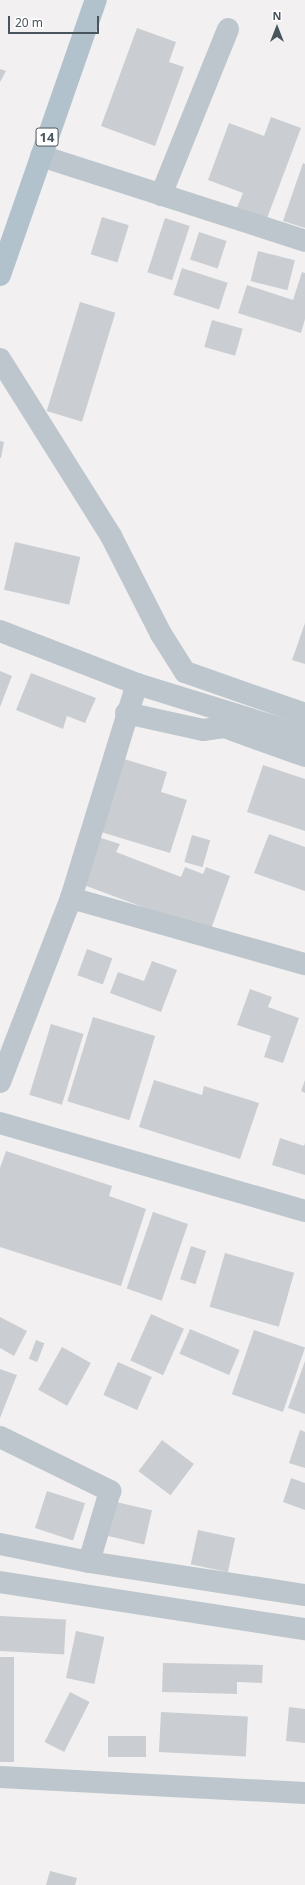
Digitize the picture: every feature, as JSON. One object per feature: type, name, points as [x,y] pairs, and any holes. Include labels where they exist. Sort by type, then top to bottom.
[{"type":"main road","name":"14","points":[[0,274],[96,0]]},
{"type":"street","points":[[162,195],[228,29]]},
{"type":"street","points":[[41,156],[305,241]]},
{"type":"street","points":[[0,359],[110,536],[161,634],[185,672],[305,714]]},
{"type":"street","points":[[0,631],[137,684],[305,736]]},
{"type":"street","points":[[0,1082],[71,898],[126,714],[137,684]]},
{"type":"street","points":[[126,714],[203,730],[224,727],[305,756]]},
{"type":"street","points":[[71,898],[305,964]]},
{"type":"street","points":[[0,1123],[305,1211]]},
{"type":"street","points":[[0,1437],[110,1491],[89,1562]]},
{"type":"street","points":[[0,1544],[89,1562],[305,1595]]},
{"type":"street","points":[[0,1582],[305,1629]]},
{"type":"street","points":[[0,1777],[305,1793]]},
{"type":"building","points":[[137,28],[176,42],[169,62],[184,67],[155,146],[101,126]]},
{"type":"building","points":[[0,69],[6,71],[0,82]]},
{"type":"building","points":[[271,117],[301,128],[266,221],[236,210],[243,193],[208,180],[229,123],[264,136]]},
{"type":"building","points":[[303,163],[305,164],[305,228],[283,221]]},
{"type":"building","points":[[102,217],[129,225],[117,262],[91,254]]},
{"type":"building","points":[[165,218],[190,226],[172,280],[147,272]]},
{"type":"building","points":[[199,232],[227,241],[218,269],[190,260]]},
{"type":"building","points":[[258,251],[295,260],[287,290],[251,281]]},
{"type":"building","points":[[182,268],[228,283],[219,309],[173,295]]},
{"type":"building","points":[[302,272],[305,273],[305,319],[301,333],[238,313],[247,285],[293,300]]},
{"type":"building","points":[[80,302],[115,313],[82,422],[47,411]]},
{"type":"building","points":[[212,320],[243,329],[235,356],[204,347]]},
{"type":"building","points":[[0,441],[4,442],[1,458],[0,458]]},
{"type":"building","points":[[15,542],[80,557],[69,605],[4,590]]},
{"type":"building","points":[[305,623],[305,664],[292,660]]},
{"type":"building","points":[[0,671],[12,676],[0,707]]},
{"type":"building","points":[[31,673],[96,698],[85,723],[67,716],[63,729],[16,710]]},
{"type":"building","points":[[124,759],[167,772],[161,792],[187,800],[170,853],[101,832]]},
{"type":"building","points":[[263,765],[305,779],[305,831],[247,812]]},
{"type":"building","points":[[269,834],[305,847],[305,891],[254,873]]},
{"type":"building","points":[[192,835],[210,840],[203,867],[184,862]]},
{"type":"building","points":[[98,837],[120,844],[116,852],[181,877],[185,867],[203,874],[206,867],[230,876],[210,932],[81,884]]},
{"type":"building","points":[[87,949],[112,958],[103,985],[77,975]]},
{"type":"building","points":[[152,961],[177,970],[161,1012],[110,993],[118,972],[144,981]]},
{"type":"building","points":[[250,989],[272,997],[268,1007],[299,1018],[283,1063],[264,1057],[271,1036],[237,1025]]},
{"type":"building","points":[[93,1017],[155,1036],[129,1120],[67,1101]]},
{"type":"building","points":[[51,1024],[84,1034],[62,1105],[29,1095]]},
{"type":"building","points":[[154,1080],[202,1095],[204,1086],[259,1103],[240,1159],[139,1127]]},
{"type":"building","points":[[305,1080],[305,1093],[301,1091]]},
{"type":"building","points":[[280,1138],[304,1146],[305,1143],[305,1175],[272,1165]]},
{"type":"building","points":[[6,1151],[112,1186],[109,1196],[146,1209],[121,1286],[0,1247],[0,1168]]},
{"type":"building","points":[[153,1212],[188,1224],[162,1301],[127,1289]]},
{"type":"building","points":[[191,1246],[206,1251],[195,1284],[180,1279]]},
{"type":"building","points":[[225,1253],[294,1273],[279,1327],[210,1307]]},
{"type":"building","points":[[151,1314],[184,1329],[163,1375],[130,1361]]},
{"type":"building","points":[[0,1317],[27,1331],[14,1356],[0,1348]]},
{"type":"building","points":[[190,1329],[240,1350],[229,1375],[179,1354]]},
{"type":"building","points":[[254,1330],[305,1348],[283,1412],[232,1394]]},
{"type":"building","points":[[36,1340],[44,1343],[37,1362],[29,1359]]},
{"type":"building","points":[[62,1347],[91,1363],[67,1406],[38,1390]]},
{"type":"building","points":[[305,1361],[305,1414],[288,1408]]},
{"type":"building","points":[[118,1362],[152,1377],[137,1410],[103,1395]]},
{"type":"building","points":[[0,1369],[17,1375],[0,1418]]},
{"type":"building","points":[[300,1430],[305,1432],[305,1468],[289,1463]]},
{"type":"building","points":[[162,1440],[194,1464],[170,1495],[139,1471]]},
{"type":"building","points":[[291,1478],[305,1483],[305,1510],[283,1502]]},
{"type":"building","points":[[47,1491],[85,1503],[73,1540],[35,1528]]},
{"type":"building","points":[[116,1502],[152,1510],[144,1544],[108,1536]]},
{"type":"building","points":[[198,1530],[235,1538],[228,1572],[191,1564]]},
{"type":"building","points":[[0,1616],[66,1619],[64,1654],[0,1651]]},
{"type":"building","points":[[76,1631],[104,1637],[94,1684],[66,1678]]},
{"type":"building","points":[[0,1657],[14,1657],[14,1762],[0,1762]]},
{"type":"building","points":[[163,1663],[263,1665],[262,1683],[237,1682],[237,1694],[162,1692]]},
{"type":"building","points":[[70,1692],[90,1702],[64,1752],[45,1742]]},
{"type":"building","points":[[289,1707],[305,1709],[305,1743],[286,1741]]},
{"type":"building","points":[[161,1712],[248,1717],[246,1756],[159,1752]]},
{"type":"building","points":[[108,1736],[146,1736],[146,1757],[108,1757]]},
{"type":"building","points":[[50,1871],[77,1878],[75,1885],[46,1885]]}]
